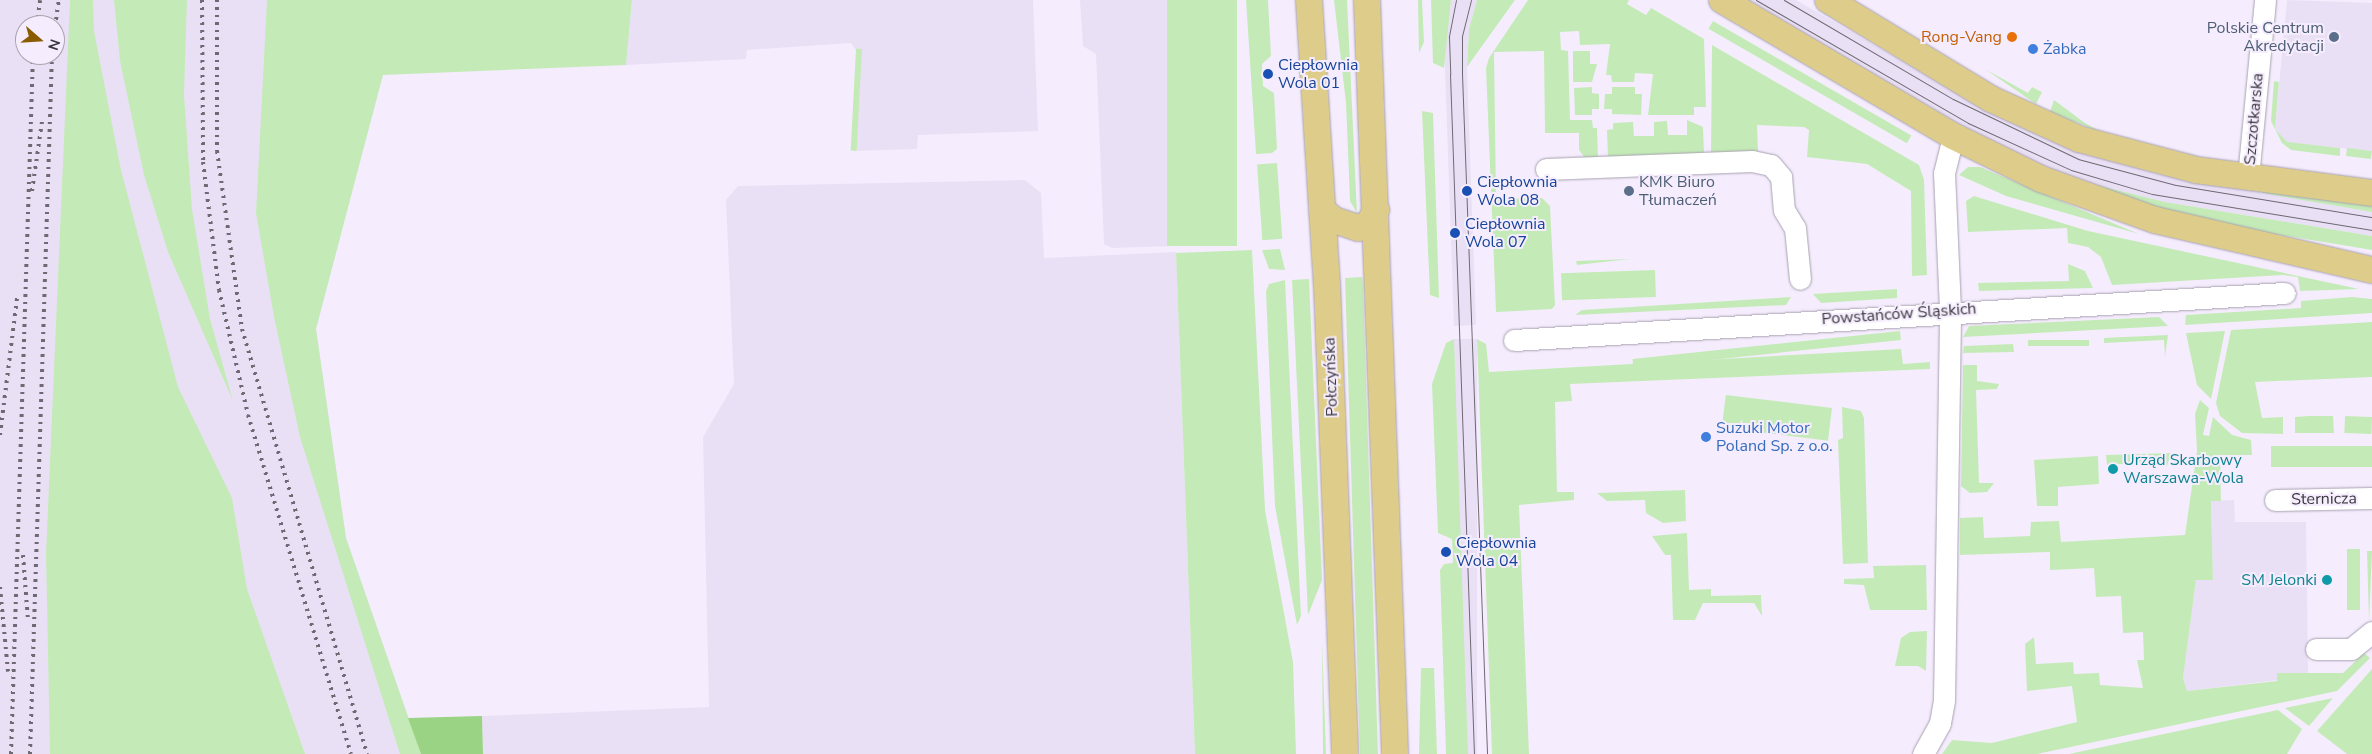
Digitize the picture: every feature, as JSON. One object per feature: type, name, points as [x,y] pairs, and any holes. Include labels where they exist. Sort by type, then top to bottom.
[{"type":"main road","name":"Połczyńska","points":[[1309,0],[1322,210],[1345,754]]},
{"type":"main road","points":[[1367,0],[1396,754]]},
{"type":"main road","points":[[1722,0],[1953,136],[2041,179],[2132,212],[2372,270]]},
{"type":"main road","points":[[1828,0],[1991,99],[2043,126],[2120,153],[2248,177],[2372,193]]},
{"type":"main road","points":[[1322,210],[1334,220],[1360,228],[1369,224],[1376,210]]},
{"type":"street","name":"Szczotkarska","points":[[2248,177],[2265,0]]},
{"type":"street","points":[[1923,754],[1940,723],[1944,700],[1950,310],[1944,173],[1953,136]]},
{"type":"street","points":[[1546,169],[1743,162],[1771,166],[1781,177],[1784,210],[1795,228],[1800,279]]},
{"type":"street","name":"Powstańców Śląskich","points":[[1514,340],[1950,310],[2284,293]]},
{"type":"street","name":"Sternicza","points":[[2276,500],[2372,498]]},
{"type":"street","points":[[2316,649],[2351,650],[2372,632]]},
{"type":"shaded area","points":[[0,0],[401,0],[316,329],[346,538],[421,754],[0,754]]},
{"type":"shaded area","points":[[632,0],[1033,0],[1038,131],[918,135],[917,149],[853,151],[858,53],[851,43],[747,50],[746,59],[626,65]]},
{"type":"shaded area","points":[[1080,0],[1167,0],[1176,246],[1112,248],[1104,244],[1096,54],[1083,46]]},
{"type":"shaded area","points":[[1451,0],[1477,0],[1469,29],[1467,67],[1476,325],[1454,326],[1444,42]]},
{"type":"shaded area","points":[[1743,0],[1796,0],[1985,109],[2070,148],[2160,175],[2372,212],[2372,236],[2165,202],[2069,178],[1971,133]]},
{"type":"shaded area","points":[[2287,0],[2372,3],[2372,151],[2287,143],[2275,129]]},
{"type":"shaded area","points":[[1025,180],[1041,193],[1044,258],[1176,252],[1195,754],[483,754],[482,716],[709,707],[703,437],[734,384],[726,200],[738,186]]},
{"type":"shaded area","points":[[1454,339],[1477,339],[1477,754],[1454,754]]},
{"type":"shaded area","points":[[2234,500],[2235,522],[2306,522],[2308,673],[2278,673],[2278,680],[2187,691],[2183,678],[2196,580],[2213,580],[2211,501]]},
{"type":"green space","points":[[70,0],[93,0],[94,31],[121,170],[178,387],[232,498],[247,589],[305,754],[50,754],[46,554]]},
{"type":"green space","points":[[114,0],[187,0],[184,95],[192,209],[210,319],[233,401],[168,252],[144,175],[120,61]]},
{"type":"green space","points":[[267,0],[632,0],[626,65],[383,75],[316,329],[346,538],[421,754],[400,754],[300,437],[274,317],[256,213]]},
{"type":"green space","points":[[1167,0],[1237,0],[1237,246],[1167,246]]},
{"type":"green space","points":[[1246,0],[1268,0],[1271,56],[1262,64],[1263,86],[1274,93],[1277,149],[1272,153],[1256,154]]},
{"type":"green space","points":[[1334,0],[1347,0],[1357,213],[1350,201],[1346,103]]},
{"type":"green space","points":[[1418,0],[1422,0],[1424,42],[1419,53]]},
{"type":"green space","points":[[1431,0],[1451,0],[1444,68],[1433,63]]},
{"type":"green space","points":[[1477,0],[1515,0],[1467,67],[1469,29]]},
{"type":"green space","points":[[1528,0],[1629,0],[1627,4],[1646,15],[1651,8],[1704,39],[1706,107],[1694,107],[1694,115],[1648,115],[1653,74],[1635,73],[1634,82],[1612,82],[1611,75],[1606,75],[1610,44],[1580,45],[1579,31],[1560,32],[1561,50],[1568,51],[1570,120],[1592,120],[1593,128],[1597,128],[1598,158],[1585,158],[1579,150],[1579,133],[1545,133],[1544,51],[1494,52],[1496,199],[1542,198],[1550,206],[1555,305],[1552,309],[1496,312],[1486,68],[1489,58]]},
{"type":"green space","points":[[1713,21],[1911,136],[1907,143],[1708,29]]},
{"type":"green space","points":[[1712,45],[1919,165],[1924,180],[1927,275],[1912,276],[1911,191],[1867,164],[1807,157],[1809,130],[1804,127],[1757,125],[1758,152],[1711,153]]},
{"type":"green space","points":[[856,49],[862,49],[857,151],[851,151]]},
{"type":"green space","points":[[1573,51],[1590,51],[1590,64],[1597,64],[1592,82],[1573,82]]},
{"type":"green space","points":[[1985,69],[2028,93],[2032,87],[2042,92],[2036,104]]},
{"type":"green space","points":[[2274,81],[2279,82],[2275,129],[2271,121]]},
{"type":"green space","points":[[1592,87],[1592,93],[1599,94],[1599,109],[1592,109],[1592,115],[1575,115],[1574,88]]},
{"type":"green space","points":[[1612,87],[1635,87],[1635,94],[1642,94],[1641,115],[1612,114],[1612,109],[1604,109],[1605,94],[1612,94]]},
{"type":"green space","points":[[2054,100],[2085,123],[2101,132],[2050,112]]},
{"type":"green space","points":[[1422,111],[1433,113],[1439,298],[1430,295]]},
{"type":"green space","points":[[1687,120],[1703,127],[1704,154],[1608,158],[1607,130],[1613,129],[1613,123],[1633,122],[1634,136],[1654,136],[1654,122],[1667,121],[1668,135],[1687,135]]},
{"type":"green space","points":[[2275,129],[2287,142],[2340,148],[2340,156],[2291,150],[2282,143]]},
{"type":"green space","points":[[2347,148],[2372,151],[2371,159],[2346,156]]},
{"type":"green space","points":[[1277,163],[1282,239],[1262,240],[1257,164]]},
{"type":"green space","points":[[1968,167],[1980,167],[2139,234],[2006,196],[1959,175]]},
{"type":"green space","points":[[2093,184],[2165,202],[2372,236],[2372,250],[2232,227],[2140,203]]},
{"type":"green space","points":[[2262,191],[2372,205],[2372,212],[2262,193]]},
{"type":"green space","points":[[1974,196],[2088,231],[2359,289],[2300,291],[2298,277],[2283,275],[2112,285],[2101,257],[2088,247],[2068,243],[2067,228],[1968,232],[1966,201]]},
{"type":"green space","points":[[1280,249],[1285,270],[1269,269],[1262,250]]},
{"type":"green space","points":[[1252,250],[1265,510],[1293,662],[1296,754],[1195,754],[1176,253]]},
{"type":"green space","points":[[1630,259],[1577,265],[1576,261]]},
{"type":"green space","points":[[2068,264],[2085,271],[2093,288],[1979,291],[1978,283],[2069,281]]},
{"type":"green space","points":[[1655,270],[1656,297],[1562,300],[1561,273]]},
{"type":"green space","points":[[1362,277],[1378,754],[1360,754],[1345,278]]},
{"type":"green space","points":[[1309,279],[1322,580],[1308,615],[1292,280]]},
{"type":"green space","points":[[1285,280],[1301,616],[1297,625],[1275,506],[1266,291],[1269,284]]},
{"type":"green space","points":[[1897,289],[1897,298],[1821,303],[1813,294]]},
{"type":"green space","points":[[1791,297],[1786,305],[1575,315],[1582,310]]},
{"type":"green space","points":[[2352,297],[2372,299],[2372,313],[2185,325],[2186,315],[2301,308],[2301,301]]},
{"type":"green space","points":[[2159,317],[2168,326],[1963,337],[1969,326]]},
{"type":"green space","points":[[2372,322],[2372,377],[2255,382],[2262,418],[2283,417],[2283,434],[2242,433],[2220,416],[2216,403],[2231,330]]},
{"type":"green space","points":[[1900,331],[1901,340],[1633,368],[1632,359]]},
{"type":"green space","points":[[2225,331],[2211,399],[2197,385],[2186,333]]},
{"type":"green space","points":[[2168,335],[2165,357],[2164,340],[2104,343],[2104,338]]},
{"type":"green space","points":[[1454,339],[1468,754],[1446,754],[1440,570],[1444,564],[1453,563],[1452,539],[1438,533],[1432,384],[1446,343]]},
{"type":"green space","points":[[1477,339],[1486,344],[1489,372],[1901,349],[1903,364],[1930,362],[1930,369],[1570,384],[1572,401],[1555,402],[1557,492],[1574,492],[1574,500],[1519,505],[1529,754],[1492,754]]},
{"type":"green space","points":[[2028,340],[2089,340],[2089,346],[2028,346]]},
{"type":"green space","points":[[2013,344],[2014,352],[1963,353],[1964,346]]},
{"type":"green space","points":[[1963,365],[1977,365],[1977,381],[1999,384],[1997,389],[1976,390],[1979,483],[1994,483],[1987,492],[1970,493],[1961,486]]},
{"type":"green space","points":[[1726,395],[1832,408],[1828,441],[1722,428]]},
{"type":"green space","points":[[2200,400],[2209,408],[2203,435],[2209,436],[2213,417],[2232,435],[2251,440],[2252,455],[2220,455],[2221,501],[2211,501],[2213,580],[2196,580],[2183,678],[2187,691],[2277,681],[2277,673],[2343,673],[2364,653],[2370,658],[2337,691],[2037,754],[1942,754],[1952,740],[1992,743],[2077,722],[2072,686],[2027,691],[2025,644],[2034,637],[2036,664],[2073,662],[2074,674],[2099,673],[2100,685],[2143,688],[2137,660],[2144,660],[2143,632],[2123,633],[2121,596],[2096,597],[2094,568],[2050,570],[2050,552],[1960,555],[1960,518],[1983,517],[1984,538],[2030,536],[2031,522],[2059,521],[2061,542],[2185,535],[2197,451],[2195,414]]},
{"type":"green space","points":[[1842,407],[1861,411],[1864,418],[1868,563],[1843,564],[1838,440],[1843,438]]},
{"type":"green space","points":[[2333,416],[2334,433],[2295,433],[2295,417]]},
{"type":"green space","points":[[2345,416],[2372,417],[2371,434],[2344,433]]},
{"type":"green space","points":[[2271,446],[2372,446],[2372,467],[2271,467]]},
{"type":"green space","points":[[2171,453],[2167,466],[2152,466],[2151,462],[2107,465],[2106,455]]},
{"type":"green space","points":[[2098,456],[2099,484],[2058,487],[2058,506],[2037,506],[2034,460]]},
{"type":"green space","points":[[1685,490],[1686,521],[1663,523],[1646,513],[1645,500],[1607,501],[1597,493]]},
{"type":"green space","points":[[1687,533],[1689,590],[1711,589],[1711,596],[1761,595],[1762,616],[1754,603],[1703,603],[1695,620],[1673,620],[1671,555],[1665,555],[1652,536]]},
{"type":"green space","points":[[2347,549],[2360,549],[2360,610],[2347,610]]},
{"type":"green space","points":[[2367,551],[2372,551],[2369,622]]},
{"type":"green space","points":[[1926,565],[1927,610],[1870,610],[1864,585],[1844,584],[1844,579],[1874,578],[1873,566]]},
{"type":"green space","points":[[1927,631],[1926,671],[1918,666],[1895,666],[1901,638],[1910,632]]},
{"type":"green space","points":[[1322,639],[1326,754],[1323,754]]},
{"type":"green space","points":[[1421,668],[1434,668],[1437,754],[1419,754]]},
{"type":"green space","points":[[2372,669],[2372,754],[2347,754],[2317,731]]},
{"type":"green space","points":[[2333,698],[2309,726],[2285,708]]},
{"type":"green space","points":[[2278,710],[2302,729],[2287,754],[2069,754]]},
{"type":"green space","points":[[482,716],[483,754],[421,754],[408,718]]},
{"type":"tram line","points":[[1456,0],[1449,37],[1474,754]]},
{"type":"tram line","points":[[1471,0],[1462,37],[1462,74],[1487,754]]},
{"type":"tram line","points":[[1756,0],[1968,123],[2071,170],[2152,194],[2372,230]]},
{"type":"tram line","points":[[1784,0],[1953,99],[2078,159],[2176,185],[2372,217]]},
{"type":"railway","points":[[38,15],[40,0]]},
{"type":"railway","points":[[57,15],[59,0]]},
{"type":"railway","points":[[202,0],[203,162],[219,290],[248,415],[351,754]]},
{"type":"railway","points":[[217,0],[217,151],[242,329],[367,754]]},
{"type":"railway","points":[[11,754],[33,65]]},
{"type":"railway","points":[[30,754],[52,65]]},
{"type":"railway","points":[[32,191],[42,122]]},
{"type":"railway","points":[[0,435],[17,298]]},
{"type":"railway","points":[[23,555],[28,620]]},
{"type":"railway","points":[[0,587],[8,672]]},
{"type":"place","name":"Rong-Vang","points":[[2012,37]]},
{"type":"place","name":"Polskie Centrum Akredytacji","points":[[2334,37]]},
{"type":"place","name":"Żabka","points":[[2033,49]]},
{"type":"place","name":"Ciepłownia Wola 01","points":[[1268,74]]},
{"type":"place","name":"Ciepłownia Wola 08","points":[[1467,191]]},
{"type":"place","name":"KMK Biuro Tłumaczeń","points":[[1629,191]]},
{"type":"place","name":"Ciepłownia Wola 07","points":[[1455,233]]},
{"type":"place","name":"Suzuki Motor Poland Sp. z o.o.","points":[[1706,437]]},
{"type":"place","name":"Urząd Skarbowy Warszawa-Wola","points":[[2113,469]]},
{"type":"place","name":"Ciepłownia Wola 04","points":[[1446,552]]},
{"type":"place","name":"SM Jelonki","points":[[2327,580]]}]
